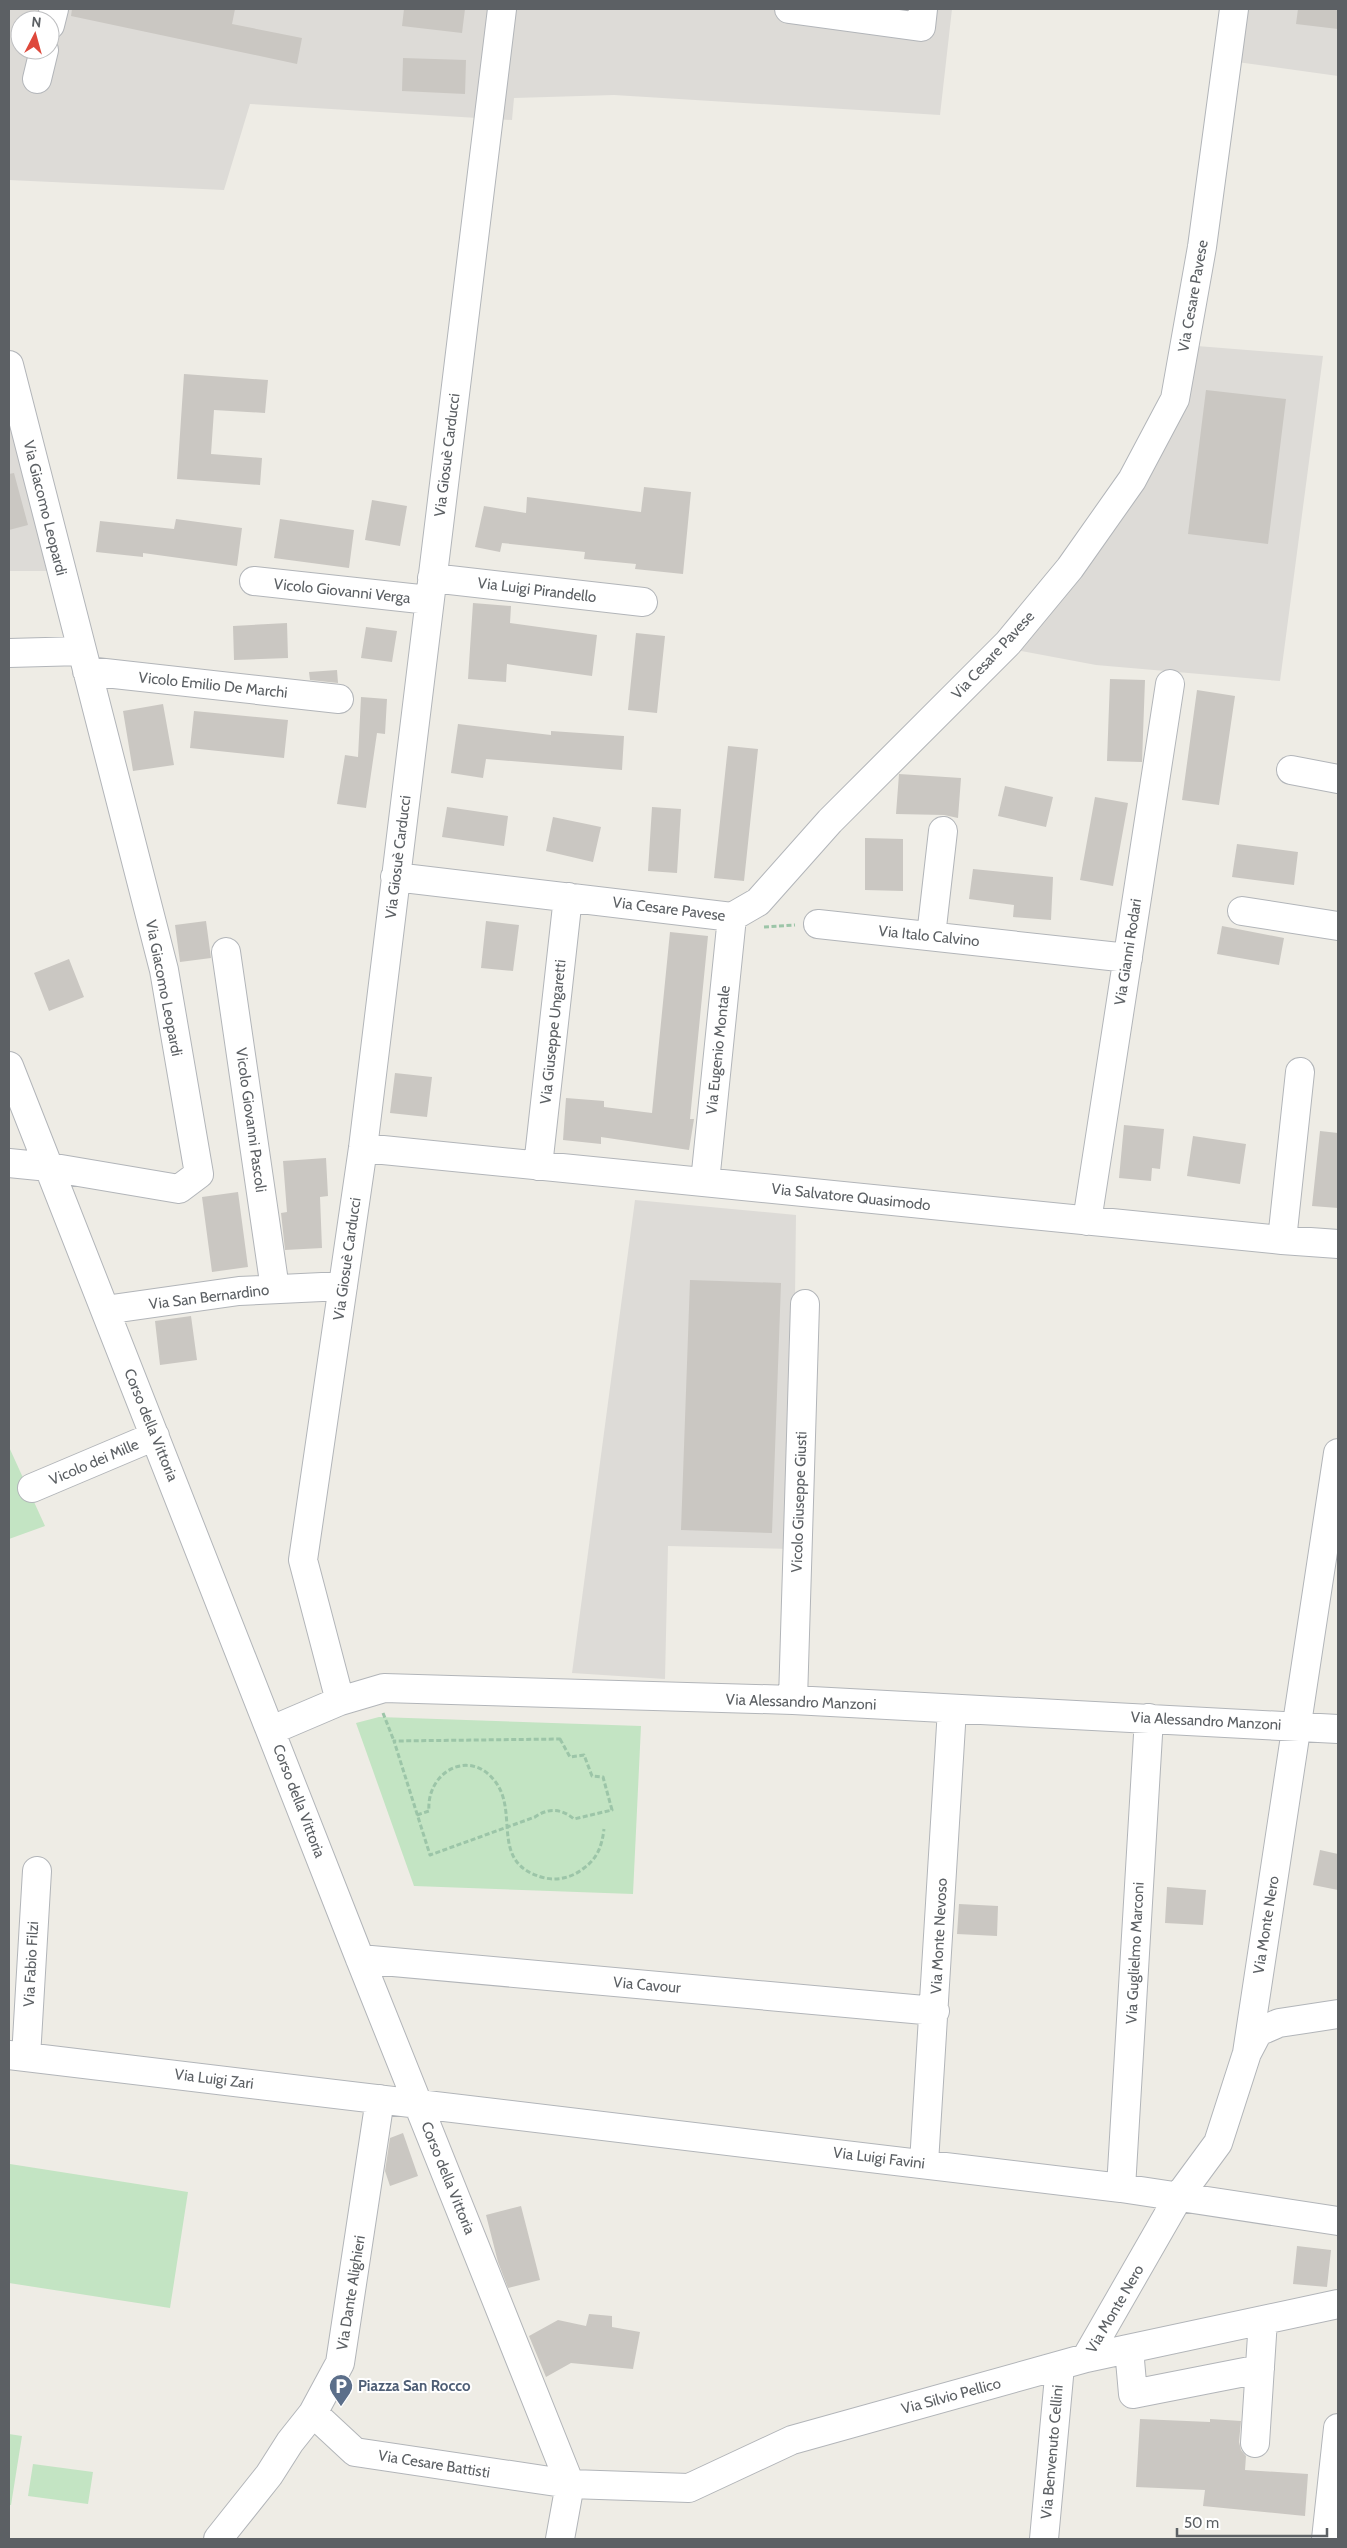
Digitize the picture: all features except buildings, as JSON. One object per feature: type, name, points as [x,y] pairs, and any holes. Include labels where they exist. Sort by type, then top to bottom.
[{"type":"street","name":"Via Giosuè Carducci","points":[[340,1701],[303,1560],[363,1148],[502,9]]},
{"type":"street","points":[[789,9],[921,27],[923,9]]},
{"type":"street","name":"Via Cesare Pavese","points":[[396,877],[732,917],[758,902],[830,822],[1008,643],[1070,568],[1132,480],[1175,400],[1202,247],[1234,9]]},
{"type":"street","points":[[37,79],[42,60]]},
{"type":"street","name":"Via Giacomo Leopardi","points":[[9,365],[164,970],[199,1174],[179,1190],[48,1167]]},
{"type":"street","name":"Vicolo Giovanni Verga","points":[[254,581],[430,589]]},
{"type":"street","name":"Via Luigi Pirandello","points":[[430,589],[643,602]]},
{"type":"street","points":[[9,653],[85,661]]},
{"type":"street","name":"Vicolo Emilio De Marchi","points":[[85,661],[339,699]]},
{"type":"street","name":"Via Gianni Rodari","points":[[1087,1221],[1170,684]]},
{"type":"street","points":[[1291,770],[1338,778]]},
{"type":"street","points":[[931,936],[943,831]]},
{"type":"street","name":"Via Giuseppe Ungaretti","points":[[538,1166],[568,897]]},
{"type":"street","points":[[1242,911],[1338,926]]},
{"type":"street","name":"Via Eugenio Montale","points":[[705,1182],[732,917]]},
{"type":"street","name":"Via Italo Calvino","points":[[818,924],[1128,958]]},
{"type":"street","name":"Vicolo Giovanni Pascoli","points":[[226,952],[275,1289]]},
{"type":"street","name":"Corso della Vittoria","points":[[9,1066],[272,1730],[360,1959],[570,2484]]},
{"type":"street","points":[[1282,1240],[1300,1072]]},
{"type":"street","name":"Via Salvatore Quasimodo","points":[[363,1148],[1087,1221],[1338,1244]]},
{"type":"street","points":[[9,1163],[48,1167]]},
{"type":"street","name":"Via San Bernardino","points":[[105,1310],[239,1290],[343,1286]]},
{"type":"street","name":"Vicolo Giuseppe Giusti","points":[[793,1700],[805,1304]]},
{"type":"street","name":"Vicolo dei Mille","points":[[32,1488],[155,1436]]},
{"type":"street","name":"Via Monte Nero","points":[[1086,2358],[1179,2196],[1218,2143],[1247,2053],[1338,1453]]},
{"type":"street","name":"Via Alessandro Manzoni","points":[[272,1730],[340,1701],[384,1688],[793,1700],[1338,1729]]},
{"type":"street","name":"Via Monte Nevoso","points":[[924,2164],[952,1709]]},
{"type":"street","name":"Via Guglielmo Marconi","points":[[1121,2188],[1149,1718]]},
{"type":"street","name":"Via Fabio Filzi","points":[[17,2056],[36,1871]]},
{"type":"street","name":"Via Cavour","points":[[360,1959],[934,2011]]},
{"type":"street","points":[[1247,2053],[1258,2032],[1279,2023],[1338,2014]]},
{"type":"street","name":"Via Luigi Zari","points":[[17,2056],[418,2103]]},
{"type":"street","name":"Via Dante Alighieri","points":[[218,2539],[269,2475],[290,2442],[313,2413],[340,2363],[380,2099]]},
{"type":"street","name":"Via Luigi Favini","points":[[418,2103],[1121,2188],[1338,2221]]},
{"type":"street","name":"Via Silvio Pellico","points":[[570,2484],[689,2488],[792,2440],[1086,2358],[1338,2304]]},
{"type":"street","points":[[1255,2443],[1263,2320]]},
{"type":"street","points":[[1129,2349],[1133,2394],[1260,2369]]},
{"type":"street","name":"Via Benvenuto Cellini","points":[[1044,2539],[1060,2366]]},
{"type":"street","name":"Via Cesare Battisti","points":[[313,2413],[355,2452],[570,2484]]},
{"type":"street","points":[[1326,2539],[1338,2428]]},
{"type":"street","points":[[560,2539],[570,2484]]},
{"type":"path","points":[[732,917],[758,927],[818,924]]},
{"type":"path","points":[[375,1691],[394,1741],[430,1855],[549,1810],[563,1812],[574,1819],[612,1810],[603,1777],[592,1776],[584,1754],[570,1757],[560,1739],[394,1741]]},
{"type":"path","points":[[417,1815],[429,1811],[430,1790],[443,1773],[452,1768],[472,1767],[490,1775],[500,1791],[507,1827],[508,1848],[517,1861],[529,1872],[550,1879],[571,1876],[588,1866],[600,1849],[604,1829]]},
{"type":"shaded area","points":[[9,9],[952,9],[940,115],[614,95],[514,98],[512,120],[250,104],[224,190],[9,180]]},
{"type":"shaded area","points":[[1242,9],[1338,9],[1338,76],[1237,62]]},
{"type":"shaded area","points":[[1197,346],[1323,356],[1280,681],[1096,665],[1016,650]]},
{"type":"shaded area","points":[[9,390],[50,571],[9,571]]},
{"type":"shaded area","points":[[635,1200],[796,1215],[792,1549],[668,1546],[665,1679],[572,1673]]},
{"type":"green space","points":[[9,1447],[45,1526],[9,1539]]},
{"type":"green space","points":[[379,1717],[641,1726],[633,1894],[414,1886],[356,1723]]},
{"type":"green space","points":[[10,2164],[188,2192],[170,2308],[9,2283]]},
{"type":"green space","points":[[9,2434],[22,2436],[11,2505],[9,2505]]},
{"type":"green space","points":[[33,2464],[93,2472],[88,2504],[28,2496]]},
{"type":"place","name":"Piazza San Rocco","points":[[341,2407]]}]
